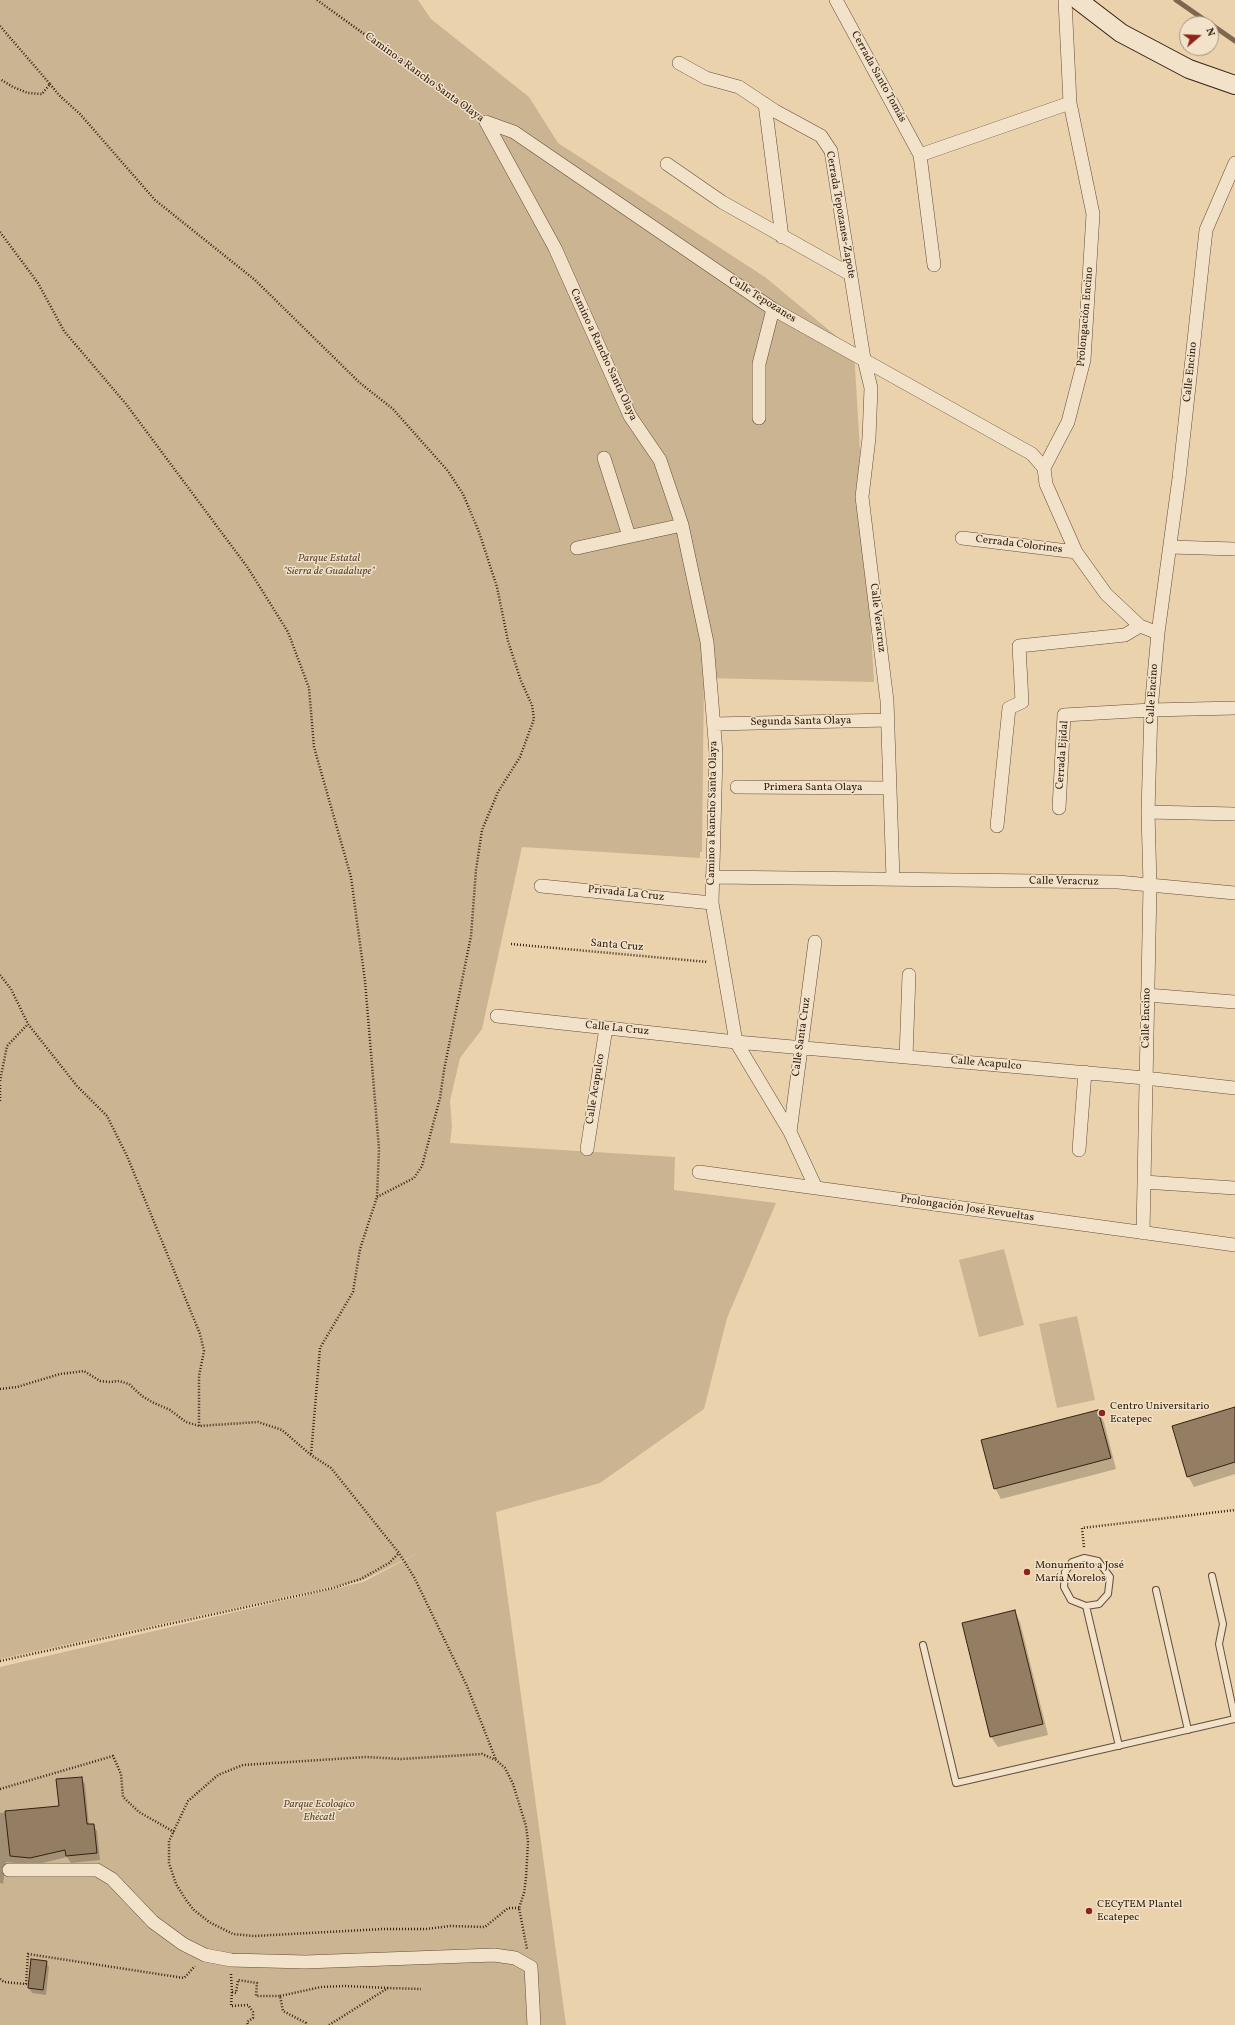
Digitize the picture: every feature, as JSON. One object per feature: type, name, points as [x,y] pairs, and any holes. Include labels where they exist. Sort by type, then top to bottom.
[{"type":"main road","points":[[1078,0],[1121,33],[1189,69],[1235,85]]},
{"type":"street","name":"Cerrada Santo Tomás","points":[[836,0],[920,154],[934,265]]},
{"type":"street","name":"Prolongación Encino","points":[[1044,468],[1068,422],[1084,360],[1093,214],[1070,103],[1065,0]]},
{"type":"street","name":"Cerrada Tepozanes-Zapote","points":[[679,63],[706,78],[739,87],[765,104],[821,136],[831,151],[864,359]]},
{"type":"street","points":[[920,154],[1070,103]]},
{"type":"street","points":[[765,104],[782,237]]},
{"type":"street","name":"Calle Tepozanes","points":[[486,122],[514,132],[773,309],[1032,454],[1044,468]]},
{"type":"street","name":"Camino a Rancho Santa Olaya","points":[[486,122],[555,248],[630,416],[660,460],[682,525],[707,642],[716,753],[712,903],[736,1042],[790,1132],[816,1188]]},
{"type":"street","name":"Calle Encino","points":[[1143,1233],[1150,885],[1148,812],[1152,710],[1158,633],[1179,478],[1206,230],[1235,163]]},
{"type":"street","points":[[667,164],[722,202],[850,274]]},
{"type":"street","points":[[759,418],[759,364],[773,309]]},
{"type":"street","name":"Calle Veracruz","points":[[864,359],[871,388],[869,438],[862,497],[887,701],[893,879]]},
{"type":"street","points":[[604,458],[629,536]]},
{"type":"street","points":[[1044,468],[1046,484],[1076,552],[1106,594],[1140,626],[1158,633]]},
{"type":"street","points":[[577,548],[682,525]]},
{"type":"street","name":"Cerrada Colorines","points":[[962,538],[1076,552]]},
{"type":"street","points":[[1170,547],[1235,549]]},
{"type":"street","points":[[997,826],[1009,708],[1022,702],[1019,646],[1124,635],[1140,626]]},
{"type":"street","points":[[1152,710],[1235,708]]},
{"type":"street","name":"Cerrada Ejidal","points":[[1059,808],[1064,716],[1152,710]]},
{"type":"street","name":"Segunda Santa Olaya","points":[[714,724],[888,720]]},
{"type":"street","name":"Primera Santa Olaya","points":[[736,787],[890,788]]},
{"type":"street","points":[[1148,812],[1235,814]]},
{"type":"street","name":"Calle Veracruz","points":[[712,877],[1118,882],[1235,893]]},
{"type":"street","name":"Privada La Cruz","points":[[541,886],[712,903]]},
{"type":"street","name":"Calle Santa Cruz","points":[[790,1132],[815,942]]},
{"type":"street","points":[[906,1057],[908,975]]},
{"type":"street","points":[[1147,995],[1235,1002]]},
{"type":"street","name":"Calle La Cruz","points":[[497,1016],[736,1042]]},
{"type":"street","name":"Calle Acapulco","points":[[587,1149],[606,1028]]},
{"type":"street","name":"Calle Acapulco","points":[[736,1042],[1085,1072],[1235,1088]]},
{"type":"street","points":[[1079,1150],[1085,1072]]},
{"type":"street","name":"Prolongación José Revueltas","points":[[699,1172],[1235,1245]]},
{"type":"street","points":[[1144,1182],[1235,1188]]},
{"type":"street","points":[[9,1870],[97,1870],[112,1879],[153,1922],[183,1944],[205,1955],[231,1960],[305,1962],[494,1955],[515,1958],[531,1967],[534,2025]]},
{"type":"lane","points":[[1084,1558],[1098,1561],[1110,1577],[1108,1594],[1099,1604],[1086,1606],[1072,1600],[1064,1587],[1065,1572],[1072,1562],[1084,1558]]},
{"type":"lane","points":[[924,1645],[956,1783],[1235,1719],[1218,1644],[1224,1624],[1212,1576]]},
{"type":"lane","points":[[1156,1590],[1188,1730]]},
{"type":"lane","points":[[1086,1606],[1119,1746]]},
{"type":"path","name":"Camino a Rancho Santa Olaya","points":[[317,0],[486,122]]},
{"type":"path","points":[[0,26],[59,95],[80,114],[155,200],[233,261],[266,290],[360,383],[393,409],[448,471],[463,494],[479,532],[497,587],[508,641],[521,681],[532,705],[534,719],[520,757],[498,792],[482,830],[476,870],[470,936],[440,1098],[422,1166],[414,1178],[377,1197]]},
{"type":"path","points":[[0,79],[13,87],[28,93],[42,94],[50,84]]},
{"type":"path","points":[[0,232],[38,283],[64,331],[126,404],[248,568],[291,639],[310,688],[314,747],[351,877],[365,981],[379,1149],[377,1197],[360,1249],[353,1292],[320,1348],[311,1455]]},
{"type":"path","name":"Santa Cruz","points":[[511,944],[722,963]]},
{"type":"path","points":[[0,975],[11,989],[28,1024],[77,1086],[107,1116],[127,1156],[200,1334],[204,1350],[199,1376],[199,1426]]},
{"type":"path","points":[[0,1081],[7,1046],[28,1024]]},
{"type":"path","points":[[0,1085],[0,1101]]},
{"type":"path","points":[[0,1389],[17,1387],[60,1374],[84,1371],[100,1381],[119,1381],[129,1384],[152,1402],[170,1410],[186,1422],[199,1426],[258,1422],[282,1430],[311,1455],[331,1468],[399,1553],[414,1577],[468,1686],[496,1760]]},
{"type":"path","points":[[1084,1558],[1082,1528],[1235,1510]]},
{"type":"path","points":[[0,1662],[333,1588],[361,1579],[389,1563],[399,1553]]},
{"type":"path","points":[[519,1908],[508,1908],[484,1927],[450,1926],[426,1929],[383,1929],[254,1936],[233,1934],[210,1922],[194,1910],[176,1884],[169,1863],[169,1841],[188,1801],[218,1775],[243,1765],[366,1757],[401,1759],[482,1754],[496,1760],[505,1768],[513,1784],[526,1826],[528,1842],[526,1878],[524,1893],[519,1908],[531,1967]]},
{"type":"path","points":[[0,1789],[113,1756],[121,1774],[123,1797],[139,1812],[174,1832]]},
{"type":"path","points":[[0,1979],[4,1982],[26,1984],[28,1954],[184,1978],[205,1955]]},
{"type":"path","points":[[231,1960],[231,2006],[248,2005],[254,2012],[253,2018],[247,2022],[248,2025]]},
{"type":"path","points":[[232,1992],[236,1993],[238,1980],[257,1983],[256,1996],[280,1996],[321,1987],[345,1986],[421,1989]]},
{"type":"path","points":[[329,2025],[388,1988]]},
{"type":"path","points":[[280,1996],[283,2011],[310,2025]]},
{"type":"green space","name":"Parque Estatal \"Sierra de Guadalupe\"","points":[[0,0],[418,0],[431,19],[529,97],[558,143],[765,277],[854,351],[874,682],[704,678],[702,852],[700,852],[700,858],[522,847],[482,1029],[460,1058],[450,1101],[452,1126],[450,1143],[675,1157],[674,1190],[776,1203],[727,1318],[704,1409],[600,1483],[496,1512],[566,2025],[0,2025],[0,1667],[363,1582],[422,1551],[363,1580],[0,1659]]},
{"type":"green space","points":[[1004,1249],[1024,1325],[979,1337],[959,1260]]},
{"type":"green space","points":[[1077,1316],[1095,1400],[1057,1408],[1039,1324]]},
{"type":"building","points":[[1235,1407],[1235,1462],[1187,1477],[1172,1426]]},
{"type":"building","points":[[1098,1410],[1111,1458],[994,1489],[981,1440]]},
{"type":"building","points":[[1015,1610],[1043,1724],[990,1737],[962,1623]]},
{"type":"building","points":[[82,1777],[87,1824],[94,1824],[97,1853],[66,1856],[65,1850],[30,1858],[10,1856],[5,1811],[59,1806],[56,1779]]},
{"type":"building","points":[[31,1959],[47,1961],[43,1990],[28,1988]]},
{"type":"waterway","points":[[1176,0],[1235,41]]},
{"type":"place","name":"Centro Universitario Ecatepec","points":[[1102,1413]]},
{"type":"place","name":"Monumento a José María Morelos","points":[[1027,1572]]},
{"type":"place","name":"CECyTEM Plantel Ecatepec","points":[[1089,1911]]},
{"type":"park label","name":"Parque Ecologico Ehécatl","points":[[319,1811]]}]
